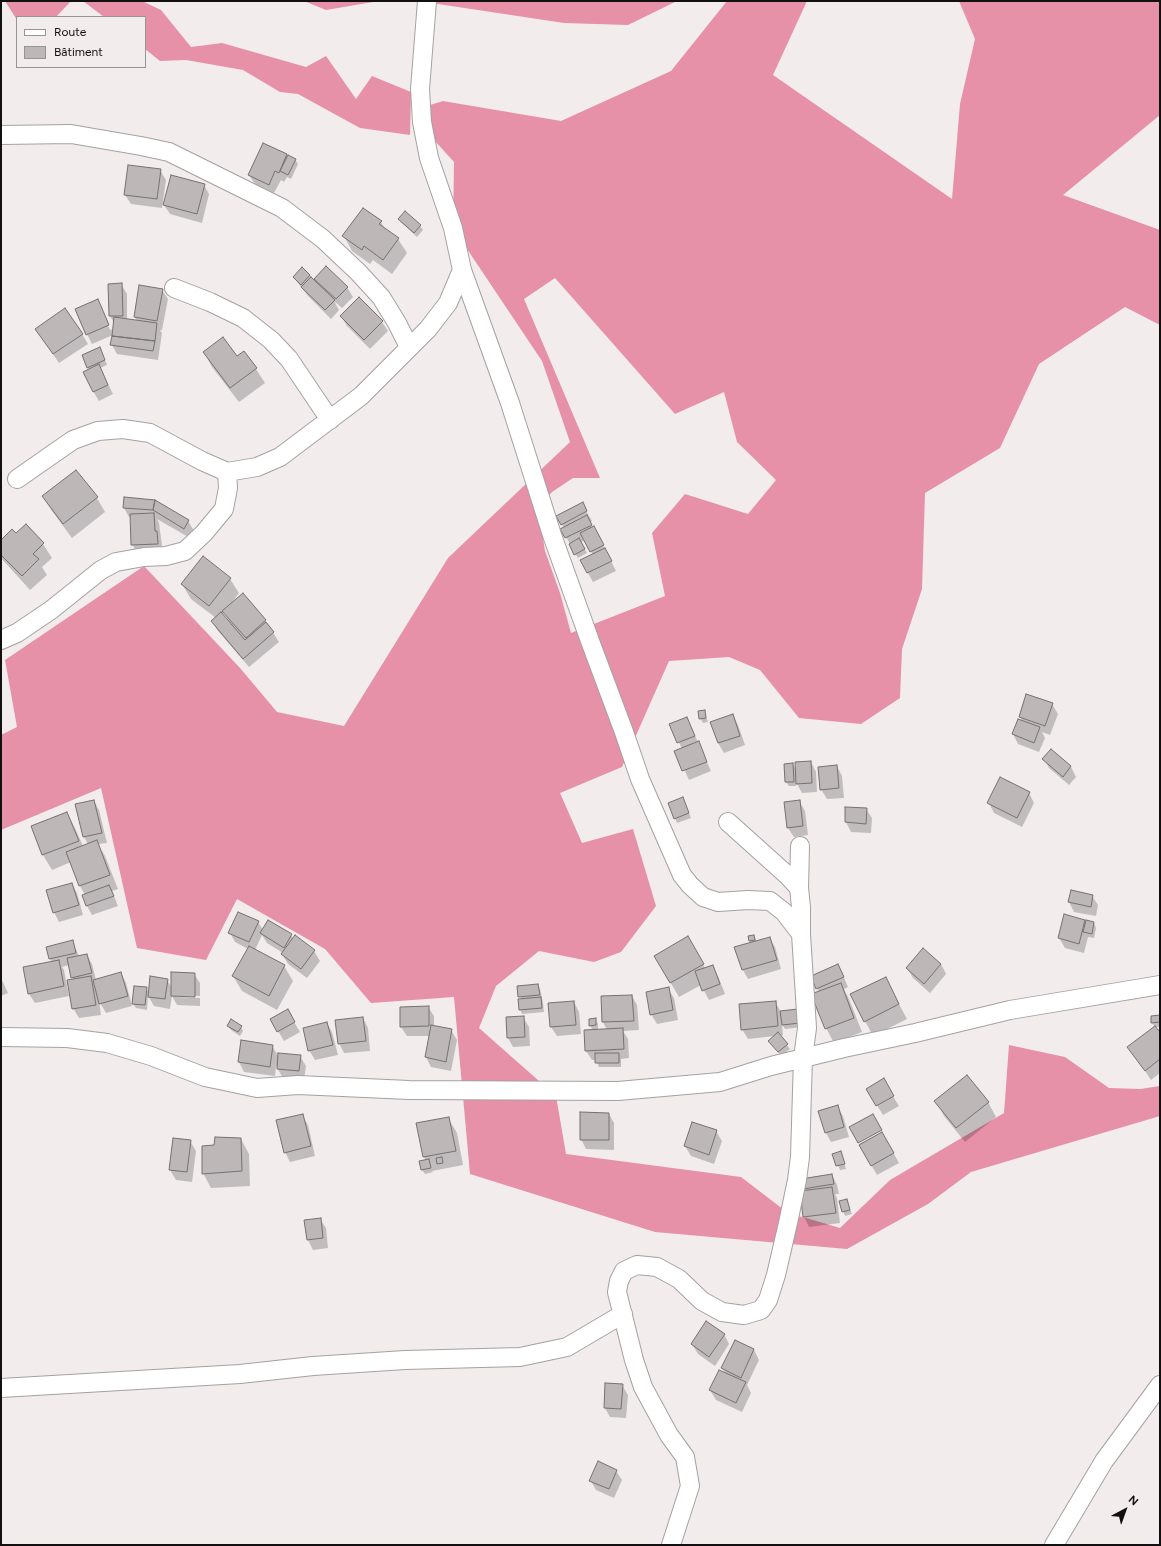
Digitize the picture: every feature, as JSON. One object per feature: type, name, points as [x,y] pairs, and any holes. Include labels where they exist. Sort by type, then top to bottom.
[{"type":"street","points":[[427,1],[420,90],[422,122],[429,158],[453,228],[462,270],[510,403],[552,535],[640,779],[682,875],[702,897],[718,902],[748,900],[770,902],[784,912],[801,934]]},
{"type":"street","points":[[1,135],[71,134],[169,152],[275,204],[322,239],[381,297],[397,323],[409,347]]},
{"type":"street","points":[[17,479],[74,440],[98,431],[123,429],[150,433],[202,461],[227,472],[257,467],[280,457],[361,396],[428,329],[448,303],[462,270]]},
{"type":"street","points":[[174,288],[210,302],[243,318],[271,340],[289,359],[330,420]]},
{"type":"street","points":[[1,640],[17,633],[51,610],[102,570],[116,562],[144,557],[166,556],[185,551],[204,533],[224,509],[228,488],[227,472]]},
{"type":"street","points":[[728,822],[787,875],[799,888]]},
{"type":"street","points":[[671,1545],[690,1486],[685,1457],[669,1435],[643,1387],[634,1360],[617,1292],[619,1281],[624,1271],[637,1265],[657,1267],[679,1279],[702,1301],[722,1312],[744,1315],[761,1310],[768,1300],[776,1275],[797,1180],[800,1157],[804,1058],[807,1028],[799,888],[800,846]]},
{"type":"street","points":[[1,1037],[67,1038],[107,1043],[151,1056],[205,1077],[257,1088],[298,1085],[409,1090],[618,1091],[720,1082],[771,1066],[1010,1010],[1160,985]]},
{"type":"street","points":[[1,1388],[233,1374],[313,1366],[398,1361],[520,1357],[567,1347],[623,1314]]},
{"type":"street","points":[[1054,1545],[1104,1461],[1160,1385]]},
{"type":"shaded area","points":[[5,1],[71,1],[57,16],[16,16],[16,18]]},
{"type":"shaded area","points":[[83,1],[142,1],[161,10],[191,47],[222,43],[306,67],[326,56],[356,99],[372,76],[411,92],[410,135],[360,128],[298,94],[280,92],[243,70],[186,60],[160,61],[146,50],[146,16],[103,16]]},
{"type":"shaded area","points":[[304,1],[379,1],[326,10]]},
{"type":"shaded area","points":[[418,1],[677,1],[628,25],[564,23]]},
{"type":"shaded area","points":[[727,1],[807,1],[773,75],[952,199],[960,104],[975,39],[959,1],[1160,1],[1160,115],[1063,195],[1160,230],[1160,325],[1125,307],[1039,364],[1000,448],[925,493],[922,589],[902,649],[900,698],[861,724],[799,718],[760,670],[729,657],[669,661],[622,767],[560,793],[582,843],[633,829],[656,906],[621,952],[594,962],[539,951],[496,986],[479,1028],[556,1096],[566,1154],[741,1177],[792,1216],[803,1217],[840,1228],[890,1180],[1004,1113],[1009,1045],[1065,1057],[1109,1088],[1140,1089],[1160,1086],[1160,1116],[971,1172],[928,1204],[847,1249],[655,1232],[470,1174],[454,997],[371,1003],[325,949],[237,899],[206,960],[137,948],[101,788],[1,830],[1,735],[17,727],[5,660],[144,566],[240,668],[277,712],[344,726],[448,558],[570,442],[542,361],[453,228],[454,162],[435,141],[428,120],[427,106],[443,101],[561,121],[671,71]],"holes":[[[555,278],[675,414],[724,392],[737,442],[776,480],[748,514],[685,494],[652,533],[665,596],[571,633],[560,593],[545,551],[538,507],[552,492],[573,478],[600,478],[524,299]]]},
{"type":"building","points":[[263,143],[287,154],[279,173],[275,171],[269,185],[248,175]]},
{"type":"building","points":[[288,155],[296,159],[288,175],[280,171]]},
{"type":"building","points":[[128,165],[161,169],[157,199],[124,195]]},
{"type":"building","points":[[171,175],[205,184],[197,214],[163,205]]},
{"type":"building","points":[[363,208],[382,221],[379,224],[399,238],[383,260],[364,246],[362,250],[342,236]]},
{"type":"building","points":[[405,211],[421,225],[414,233],[398,219]]},
{"type":"building","points":[[326,266],[348,287],[336,299],[314,279]]},
{"type":"building","points":[[302,267],[310,275],[301,285],[293,277]]},
{"type":"building","points":[[311,277],[335,300],[325,310],[301,287]]},
{"type":"building","points":[[122,283],[123,316],[109,316],[108,284]]},
{"type":"building","points":[[139,285],[163,289],[157,321],[134,317]]},
{"type":"building","points":[[359,297],[383,321],[364,340],[340,316]]},
{"type":"building","points":[[98,299],[109,325],[86,335],[75,309]]},
{"type":"building","points":[[65,308],[83,334],[53,354],[35,329]]},
{"type":"building","points":[[114,317],[157,323],[155,341],[112,336]]},
{"type":"building","points":[[112,336],[155,341],[153,351],[110,345]]},
{"type":"building","points":[[223,337],[237,356],[244,351],[257,368],[230,388],[203,352]]},
{"type":"building","points":[[100,347],[105,360],[87,368],[82,355]]},
{"type":"building","points":[[99,364],[108,385],[93,392],[83,372]]},
{"type":"building","points":[[76,470],[98,497],[63,524],[42,496]]},
{"type":"building","points":[[124,497],[155,500],[153,510],[123,508]]},
{"type":"building","points":[[155,500],[189,520],[184,529],[153,510]]},
{"type":"building","points":[[583,502],[587,511],[561,525],[556,516]]},
{"type":"building","points":[[154,513],[155,531],[157,531],[158,544],[131,545],[130,514]]},
{"type":"building","points":[[587,515],[592,525],[565,538],[560,529]]},
{"type":"building","points":[[26,524],[44,543],[33,554],[39,559],[22,576],[1,555],[1,540],[12,529],[16,533]]},
{"type":"building","points":[[594,526],[604,545],[590,552],[580,533]]},
{"type":"building","points":[[579,538],[585,549],[574,555],[569,544]]},
{"type":"building","points":[[605,548],[612,561],[587,573],[580,560]]},
{"type":"building","points":[[203,556],[231,578],[209,606],[181,584]]},
{"type":"building","points":[[243,593],[266,620],[246,638],[222,611]]},
{"type":"building","points":[[221,612],[245,640],[266,622],[274,632],[243,659],[211,621]]},
{"type":"building","points":[[1026,694],[1053,703],[1045,726],[1019,717]]},
{"type":"building","points":[[705,710],[706,718],[699,719],[698,711]]},
{"type":"building","points":[[733,714],[740,736],[718,743],[710,722]]},
{"type":"building","points":[[687,717],[695,736],[677,743],[669,724]]},
{"type":"building","points":[[1018,719],[1040,727],[1034,743],[1012,734]]},
{"type":"building","points":[[699,741],[707,762],[682,771],[674,751]]},
{"type":"building","points":[[1051,749],[1071,766],[1063,777],[1042,759]]},
{"type":"building","points":[[811,761],[812,783],[796,784],[795,762]]},
{"type":"building","points":[[793,763],[794,782],[785,782],[784,764]]},
{"type":"building","points":[[837,765],[839,788],[820,790],[818,767]]},
{"type":"building","points":[[1000,777],[1030,792],[1017,818],[987,803]]},
{"type":"building","points":[[683,797],[689,813],[674,819],[668,803]]},
{"type":"building","points":[[94,800],[102,833],[83,837],[75,804]]},
{"type":"building","points":[[800,800],[803,826],[787,828],[784,802]]},
{"type":"building","points":[[845,807],[867,808],[866,824],[845,822]]},
{"type":"building","points":[[67,812],[79,841],[42,855],[31,826]]},
{"type":"building","points":[[97,840],[110,875],[79,886],[66,852]]},
{"type":"building","points":[[72,883],[79,905],[53,913],[46,890]]},
{"type":"building","points":[[109,885],[114,896],[86,906],[82,895]]},
{"type":"building","points":[[1071,890],[1093,895],[1091,907],[1068,902]]},
{"type":"building","points":[[238,912],[259,921],[249,942],[228,933]]},
{"type":"building","points":[[1064,914],[1085,920],[1079,944],[1058,938]]},
{"type":"building","points":[[268,920],[292,934],[284,948],[260,933]]},
{"type":"building","points":[[1086,920],[1094,922],[1092,934],[1083,932]]},
{"type":"building","points":[[295,935],[315,950],[301,969],[281,954]]},
{"type":"building","points":[[754,935],[755,940],[749,941],[748,936]]},
{"type":"building","points":[[688,936],[704,964],[670,983],[654,956]]},
{"type":"building","points":[[770,937],[777,960],[742,970],[734,947]]},
{"type":"building","points":[[73,940],[76,953],[49,959],[46,947]]},
{"type":"building","points":[[249,946],[285,965],[269,996],[232,976]]},
{"type":"building","points":[[923,948],[941,964],[924,984],[906,968]]},
{"type":"building","points":[[87,954],[92,973],[71,978],[67,958]]},
{"type":"building","points":[[59,960],[64,986],[28,994],[23,967]]},
{"type":"building","points":[[838,964],[844,977],[816,989],[811,976]]},
{"type":"building","points":[[713,965],[720,984],[702,991],[695,971]]},
{"type":"building","points":[[121,972],[128,996],[99,1004],[93,980]]},
{"type":"building","points":[[171,972],[195,973],[195,997],[171,996]]},
{"type":"building","points":[[91,976],[96,1005],[72,1009],[67,980]]},
{"type":"building","points":[[150,976],[168,979],[165,999],[148,997]]},
{"type":"building","points":[[886,977],[899,1004],[864,1022],[850,994]]},
{"type":"building","points":[[841,983],[854,1018],[825,1029],[811,994]]},
{"type":"building","points":[[538,984],[540,995],[518,997],[517,986]]},
{"type":"building","points":[[134,986],[147,987],[145,1005],[132,1004]]},
{"type":"building","points":[[669,987],[673,1010],[650,1015],[646,992]]},
{"type":"building","points":[[632,995],[634,1021],[602,1022],[601,996]]},
{"type":"building","points":[[541,997],[542,1008],[519,1010],[518,999]]},
{"type":"building","points":[[574,1001],[576,1025],[550,1027],[548,1003]]},
{"type":"building","points":[[776,1001],[778,1026],[741,1030],[739,1004]]},
{"type":"building","points":[[429,1006],[429,1026],[400,1027],[400,1007]]},
{"type":"building","points":[[288,1009],[295,1022],[277,1032],[270,1019]]},
{"type":"building","points":[[798,1009],[800,1023],[782,1025],[780,1011]]},
{"type":"building","points":[[1160,1015],[1160,1022],[1151,1023],[1151,1016]]},
{"type":"building","points":[[524,1016],[525,1037],[507,1038],[506,1017]]},
{"type":"building","points":[[363,1017],[366,1041],[338,1044],[335,1020]]},
{"type":"building","points":[[596,1018],[596,1025],[589,1026],[589,1019]]},
{"type":"building","points":[[231,1019],[242,1026],[238,1032],[227,1026]]},
{"type":"building","points":[[327,1022],[333,1045],[308,1051],[303,1028]]},
{"type":"building","points":[[431,1025],[452,1029],[446,1062],[425,1057]]},
{"type":"building","points":[[1155,1026],[1160,1032],[1160,1059],[1145,1071],[1127,1047]]},
{"type":"building","points":[[623,1028],[624,1049],[585,1051],[584,1030]]},
{"type":"building","points":[[778,1032],[788,1044],[778,1052],[768,1041]]},
{"type":"building","points":[[241,1040],[273,1045],[270,1067],[238,1062]]},
{"type":"building","points":[[278,1053],[301,1055],[299,1071],[277,1069]]},
{"type":"building","points":[[595,1053],[619,1053],[619,1063],[595,1063]]},
{"type":"building","points":[[967,1075],[989,1102],[956,1128],[934,1101]]},
{"type":"building","points":[[884,1078],[894,1096],[876,1106],[866,1089]]},
{"type":"building","points":[[838,1105],[844,1127],[825,1133],[818,1111]]},
{"type":"building","points":[[580,1112],[609,1113],[609,1140],[580,1140]]},
{"type":"building","points":[[303,1114],[311,1146],[284,1153],[276,1120]]},
{"type":"building","points":[[873,1114],[882,1130],[858,1143],[849,1127]]},
{"type":"building","points":[[449,1117],[456,1151],[423,1157],[416,1123]]},
{"type":"building","points":[[692,1122],[717,1130],[709,1155],[684,1146]]},
{"type":"building","points":[[882,1132],[894,1153],[871,1166],[859,1145]]},
{"type":"building","points":[[215,1137],[241,1138],[242,1171],[202,1174],[202,1146],[214,1145]]},
{"type":"building","points":[[173,1138],[191,1140],[187,1172],[169,1170]]},
{"type":"building","points":[[841,1151],[845,1164],[836,1166],[832,1154]]},
{"type":"building","points":[[442,1157],[443,1163],[437,1164],[436,1158]]},
{"type":"building","points":[[429,1159],[431,1168],[421,1170],[419,1161]]},
{"type":"building","points":[[832,1174],[834,1184],[803,1189],[801,1179]]},
{"type":"building","points":[[832,1187],[836,1213],[803,1217],[800,1191]]},
{"type":"building","points":[[847,1199],[850,1210],[842,1212],[839,1201]]},
{"type":"building","points":[[321,1218],[323,1238],[307,1240],[304,1220]]},
{"type":"building","points":[[706,1321],[725,1334],[709,1357],[691,1344]]},
{"type":"building","points":[[735,1340],[754,1349],[741,1378],[721,1368]]},
{"type":"building","points":[[719,1370],[746,1382],[736,1403],[709,1390]]},
{"type":"building","points":[[605,1383],[623,1384],[621,1409],[604,1408]]},
{"type":"building","points":[[598,1461],[617,1470],[609,1489],[589,1481]]}]
